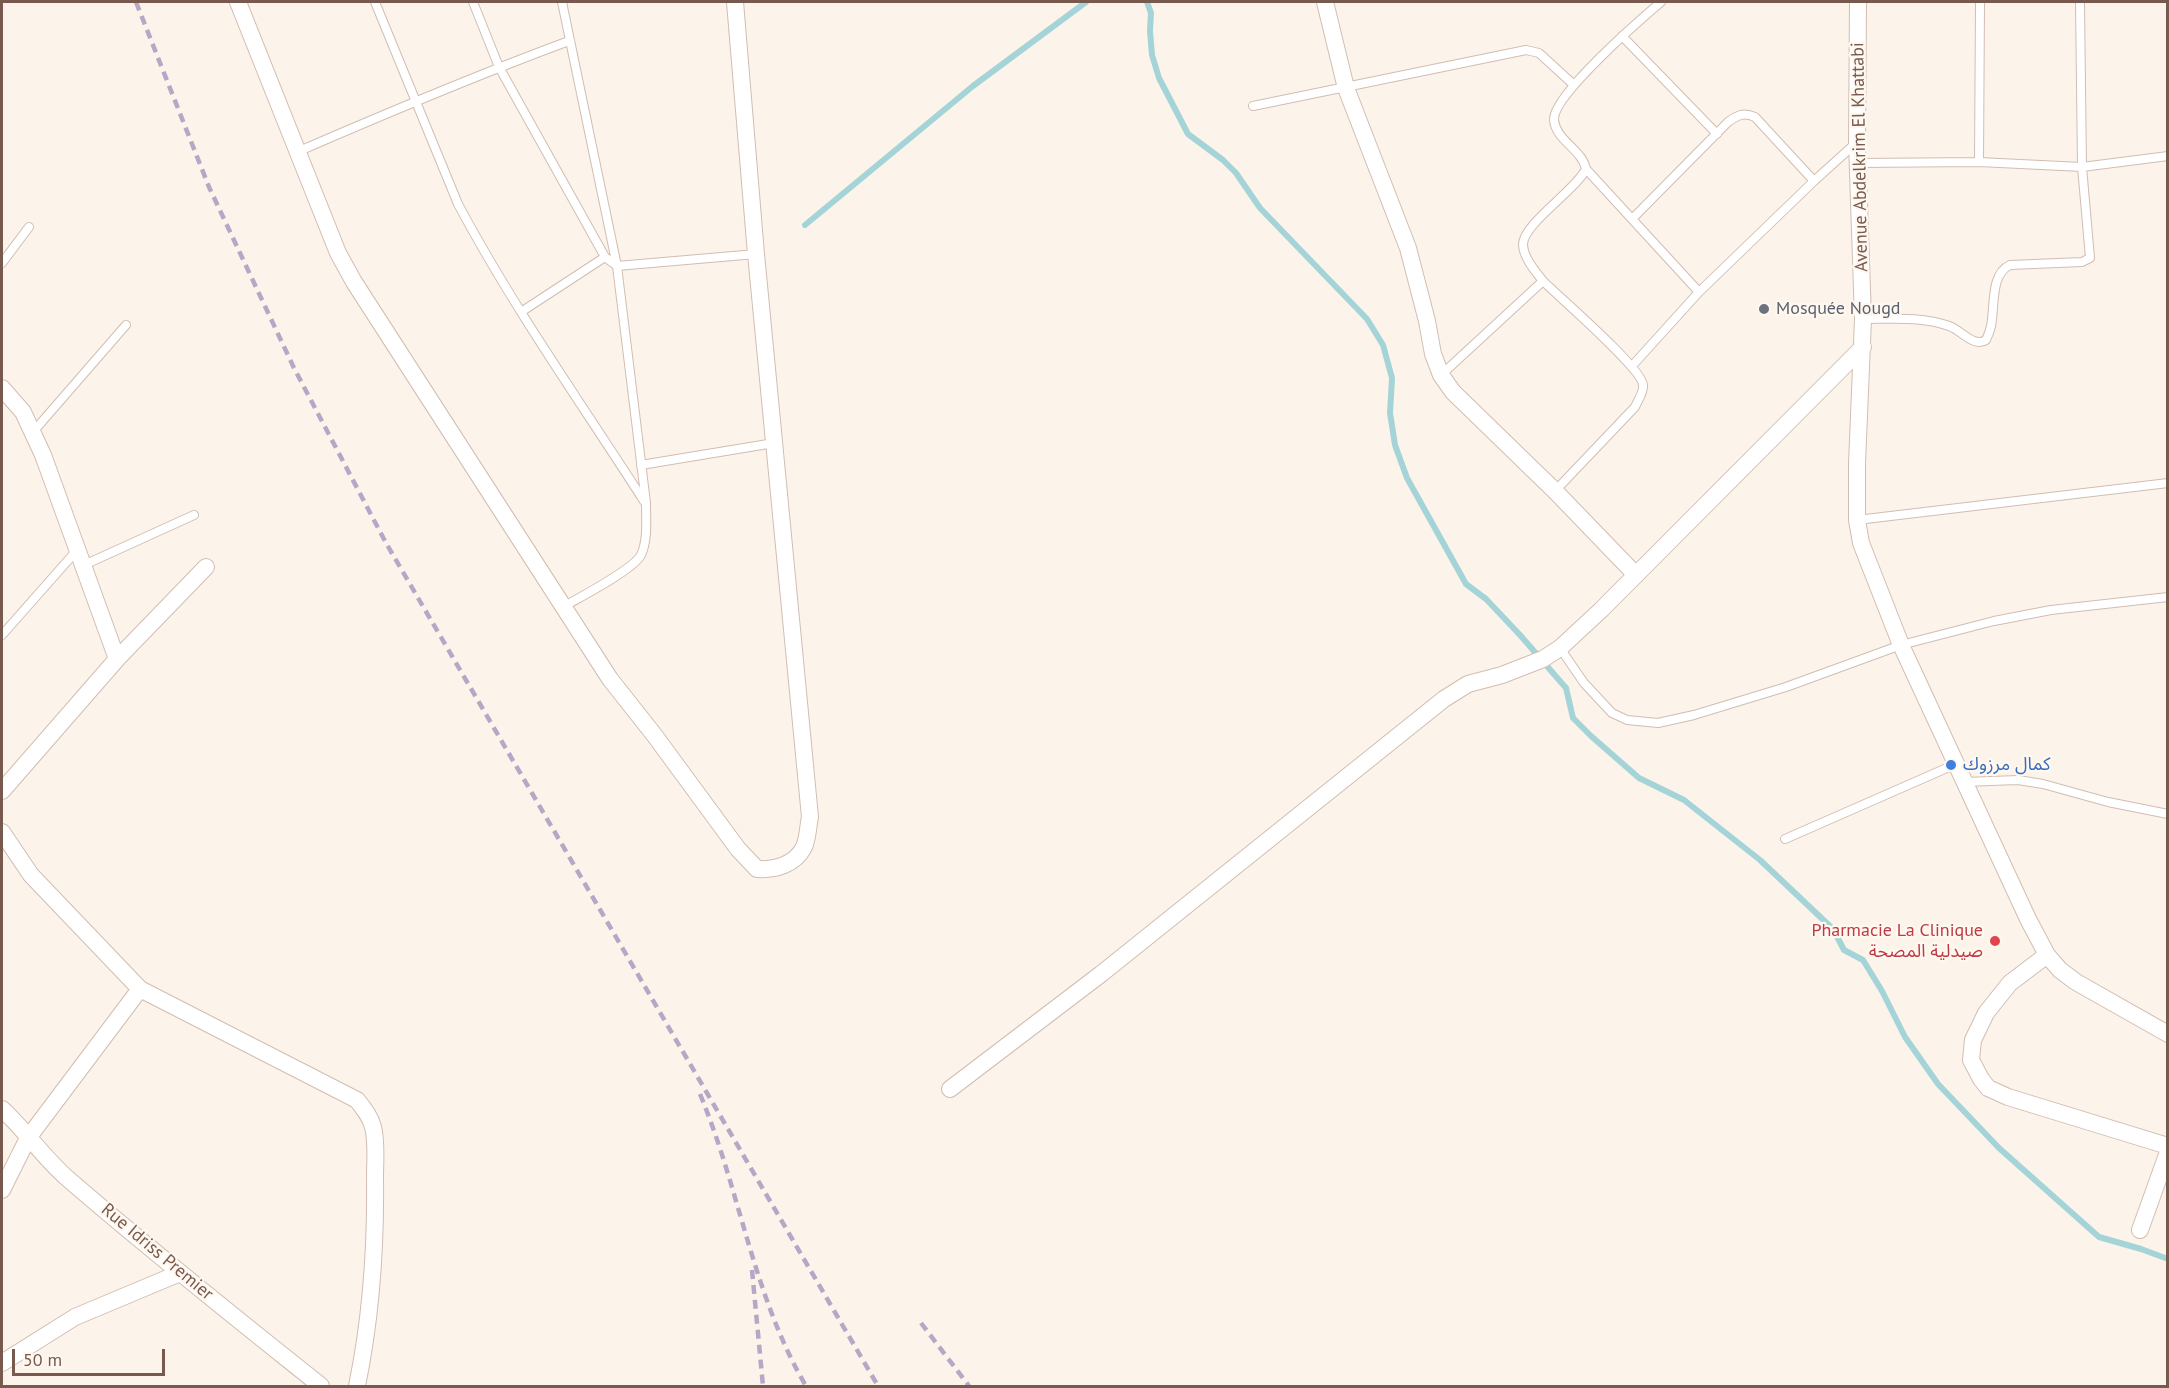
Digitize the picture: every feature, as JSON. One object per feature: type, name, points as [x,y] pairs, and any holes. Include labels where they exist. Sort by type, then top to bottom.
[{"type":"street","points":[[238,2],[338,253],[354,282],[610,680],[655,736],[738,849],[757,869],[774,870],[790,862],[804,847],[810,817],[756,254],[735,2]]},
{"type":"street","points":[[1325,2],[1347,88],[1408,248],[1433,354],[1441,375],[1453,392],[1555,491],[1636,575]]},
{"type":"street","name":"Avenue Abdelkrim El Khattabi","points":[[1858,2],[1857,143],[1863,347],[1857,464],[1857,520],[1865,554],[1901,645],[2028,919],[2047,955],[2060,970],[2076,982],[2168,1034]]},
{"type":"street","points":[[950,1089],[1101,974],[1444,699],[1468,684],[1502,675],[1543,658],[1560,648],[1863,347]]},
{"type":"street","points":[[6,396],[23,412],[33,432],[117,659]]},
{"type":"street","points":[[2,791],[117,659],[206,567]]},
{"type":"street","points":[[2,832],[31,875],[53,900],[140,988],[357,1100],[368,1112],[374,1129],[375,1213],[372,1281],[365,1346],[357,1386]]},
{"type":"street","points":[[2047,955],[2010,983],[1986,1013],[1973,1040],[1971,1060],[1981,1079],[1988,1088],[2008,1097],[2168,1146]]},
{"type":"street","points":[[2,1190],[28,1138],[140,988]]},
{"type":"street","name":"Rue Idriss Premier","points":[[2,1109],[67,1177],[180,1273],[321,1386]]},
{"type":"street","points":[[2140,1230],[2168,1152]]},
{"type":"street","points":[[2,1363],[75,1317],[180,1273]]},
{"type":"lane","points":[[375,2],[458,204],[521,312],[646,503]]},
{"type":"lane","points":[[472,2],[499,67],[605,257],[617,266],[756,254]]},
{"type":"lane","points":[[562,2],[617,266],[646,503],[645,539],[640,556],[631,566],[563,607]]},
{"type":"lane","points":[[1661,2],[1622,36],[1574,85],[1555,112],[1554,120],[1561,136],[1579,155],[1586,169],[1699,292]]},
{"type":"lane","points":[[1979,162],[1980,2]]},
{"type":"lane","points":[[1863,318],[1917,320],[1950,326],[1976,342],[1985,342],[1991,326],[1997,283],[2003,269],[2010,265],[2082,262],[2090,258],[2082,167],[2080,2]]},
{"type":"lane","points":[[1622,36],[1717,134]]},
{"type":"lane","points":[[297,152],[415,101],[569,41]]},
{"type":"lane","points":[[1252,106],[1347,88],[1480,58],[1534,50],[1574,85]]},
{"type":"lane","points":[[1633,219],[1728,122],[1739,114],[1755,117],[1814,181]]},
{"type":"lane","points":[[1632,366],[1699,292],[1814,181],[1857,143]]},
{"type":"lane","points":[[1858,163],[1979,162],[2082,167],[2168,156]]},
{"type":"lane","points":[[1555,491],[1635,407],[1642,393],[1643,384],[1632,366],[1543,281],[1525,254],[1523,243],[1527,233],[1571,188],[1586,169]]},
{"type":"lane","points":[[2,263],[30,227]]},
{"type":"lane","points":[[521,312],[605,257]]},
{"type":"lane","points":[[1441,375],[1543,281]]},
{"type":"lane","points":[[33,432],[126,325]]},
{"type":"lane","points":[[641,465],[774,443]]},
{"type":"lane","points":[[1857,520],[2168,483]]},
{"type":"lane","points":[[2,635],[5,625],[81,557],[194,515]]},
{"type":"lane","points":[[1560,648],[1584,683],[1612,713],[1628,720],[1658,723],[1694,715],[1786,687],[1901,645],[1994,621],[2051,610],[2168,597]]},
{"type":"lane","points":[[1785,839],[1956,764]]},
{"type":"lane","points":[[1964,782],[2018,780],[2168,814]]},
{"type":"waterway","points":[[805,225],[973,86],[1086,2]]},
{"type":"waterway","points":[[1147,2],[1151,13],[1152,55],[1159,78],[1188,134],[1223,160],[1236,173],[1260,208],[1367,319],[1383,345],[1392,378],[1390,413],[1395,445],[1407,478],[1466,584],[1486,599],[1566,688],[1573,718],[1639,778],[1684,800],[1760,860],[1833,929],[1844,950],[1863,960],[1882,991],[1905,1037],[1938,1084],[1999,1148],[2099,1237],[2168,1259]]},
{"type":"railway","points":[[136,2],[209,187],[294,368],[386,543],[878,1386]]},
{"type":"railway","points":[[700,1094],[714,1130],[773,1316],[806,1386]]},
{"type":"railway","points":[[752,1270],[763,1386]]},
{"type":"railway","points":[[921,1323],[969,1386]]},
{"type":"place","name":"Mosquée Nougd","points":[[1764,309]]},
{"type":"place","name":"كمال مرزوك","points":[[1951,765]]},
{"type":"place","name":"Pharmacie La Clinique صيدلية المصحة","points":[[1995,941]]}]
